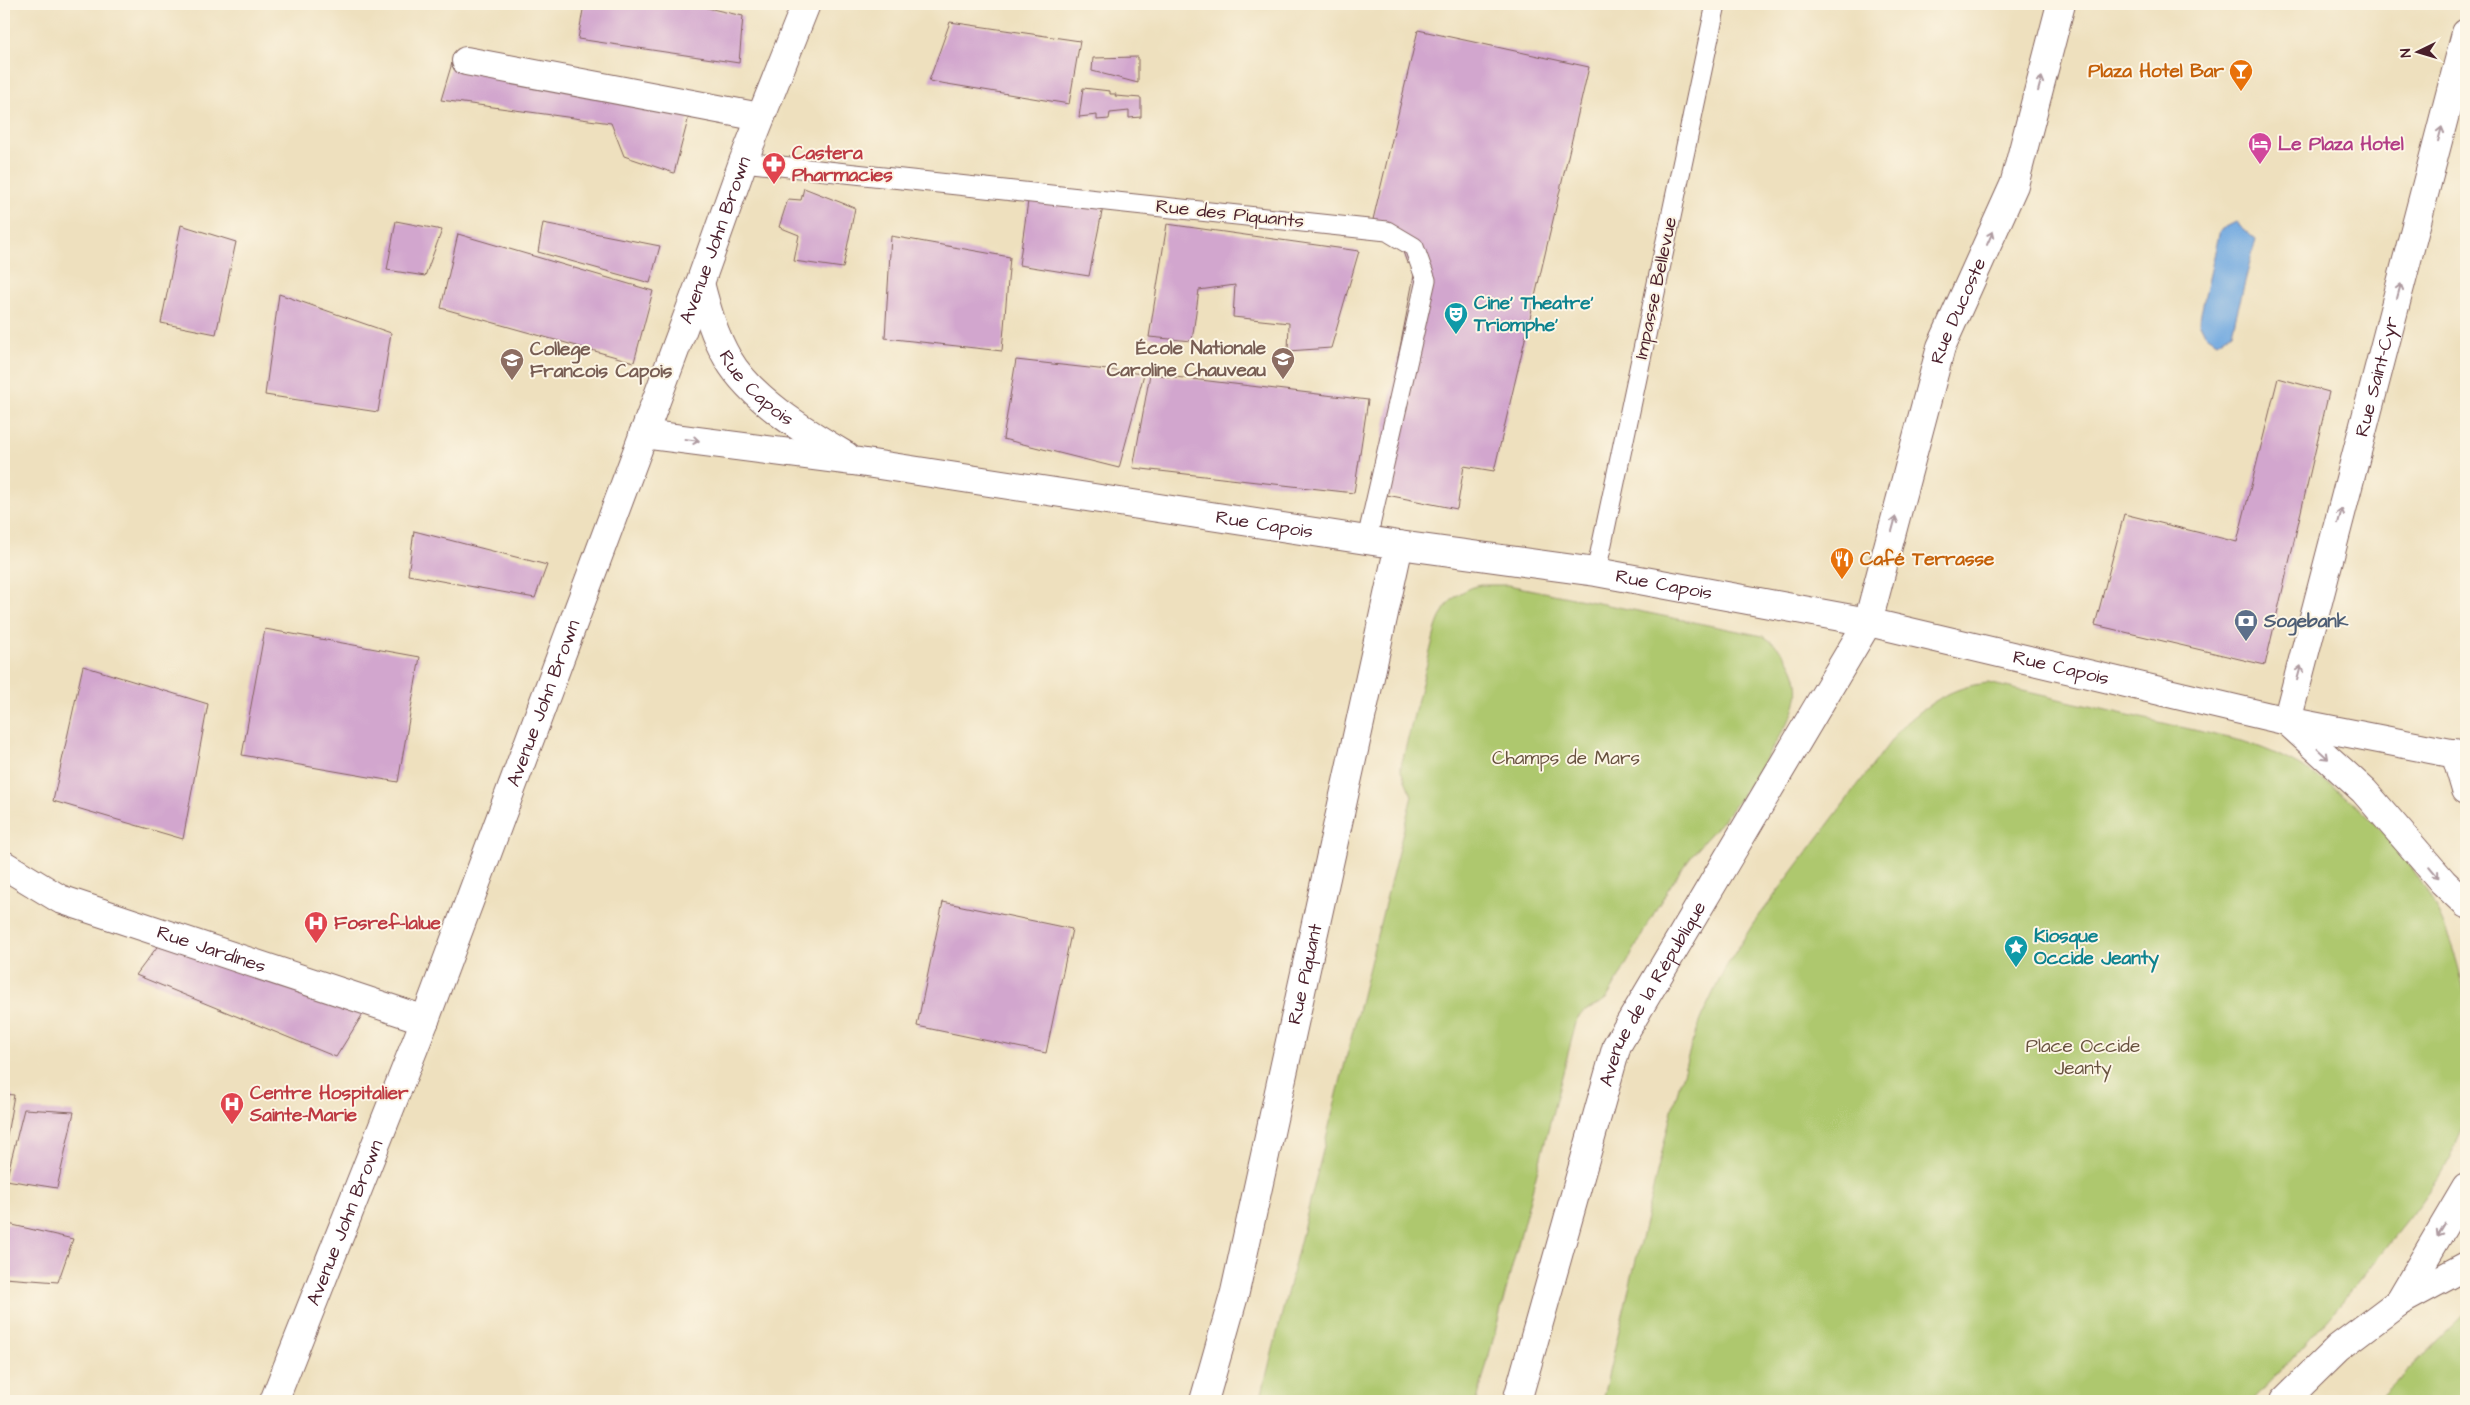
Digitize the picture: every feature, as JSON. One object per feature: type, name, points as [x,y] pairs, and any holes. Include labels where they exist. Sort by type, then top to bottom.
[{"type":"street","name":"Avenue John Brown","points":[[274,1401],[425,1020],[700,283],[743,162],[806,4]]},
{"type":"street","name":"Rue Ducoste","points":[[1868,622],[1941,347],[2014,185],[2061,4]]},
{"type":"street","name":"Rue Saint-Cyr","points":[[2287,720],[2466,33]]},
{"type":"street","points":[[466,61],[760,117]]},
{"type":"street","name":"Rue Capois","points":[[700,283],[718,339],[729,361],[750,386],[780,413],[853,461]]},
{"type":"street","name":"Rue Capois","points":[[643,434],[853,461],[1398,545],[1596,572],[1868,622],[2287,720],[2461,754]]},
{"type":"street","name":"Rue Piquant","points":[[1204,1401],[1235,1292],[1398,545]]},
{"type":"street","name":"Avenue de la République","points":[[1518,1401],[1617,1045],[1868,622]]},
{"type":"street","points":[[2287,720],[2364,791],[2443,882],[2466,904]]},
{"type":"street","points":[[2461,754],[2466,790]]},
{"type":"street","name":"Rue Jardines","points":[[4,865],[60,899],[425,1020]]},
{"type":"street","points":[[2399,1302],[2466,1188]]},
{"type":"street","points":[[2284,1401],[2296,1387],[2338,1348],[2399,1302],[2466,1266]]},
{"type":"lane","name":"Impasse Bellevue","points":[[1596,572],[1716,4]]},
{"type":"lane","name":"Rue des Piquants","points":[[743,162],[1387,230],[1414,247],[1426,280],[1367,539]]},
{"type":"green space","name":"Champs de Mars","points":[[1480,585],[1508,585],[1763,636],[1779,648],[1791,664],[1797,683],[1796,703],[1793,713],[1746,789],[1723,820],[1692,855],[1668,889],[1607,998],[1584,1012],[1577,1019],[1477,1401],[1260,1401],[1412,796],[1401,771],[1401,766],[1436,628],[1443,612],[1457,595]]},
{"type":"green space","name":"Place Occide Jeanty","points":[[1988,683],[2242,741],[2283,757],[2322,780],[2357,807],[2389,838],[2416,874],[2438,912],[2454,954],[2465,997],[2467,1019],[2465,1116],[2460,1135],[2447,1163],[2421,1203],[2341,1303],[2251,1401],[1602,1401],[1672,1110],[1692,1043],[1724,970],[1753,924],[1900,729],[1940,698],[1963,688]]},
{"type":"green space","points":[[2466,1313],[2466,1401],[2377,1401]]},
{"type":"water","points":[[2236,222],[2256,239],[2232,332],[2217,342],[2205,334],[2199,322],[2220,230]]},
{"type":"building","points":[[584,4],[690,4],[743,16],[739,63],[578,39]]},
{"type":"building","points":[[950,22],[1080,41],[1069,104],[929,81]]},
{"type":"building","points":[[1418,30],[1589,67],[1494,471],[1464,466],[1457,509],[1372,492],[1416,265],[1407,263],[1402,249],[1371,228]]},
{"type":"building","points":[[1138,57],[1138,83],[1092,71],[1093,58]]},
{"type":"building","points":[[452,63],[689,116],[674,173],[624,156],[611,123],[441,100]]},
{"type":"building","points":[[1083,88],[1110,91],[1110,94],[1116,94],[1115,96],[1141,98],[1141,117],[1129,118],[1129,111],[1110,113],[1109,119],[1097,120],[1097,115],[1079,117]]},
{"type":"building","points":[[804,188],[855,208],[843,268],[794,261],[799,235],[779,227],[788,199],[801,200]]},
{"type":"building","points":[[1029,194],[1103,207],[1089,276],[1019,265]]},
{"type":"building","points":[[396,221],[442,230],[425,276],[387,270]]},
{"type":"building","points":[[543,223],[660,246],[650,283],[538,252]]},
{"type":"building","points":[[1167,224],[1359,251],[1331,348],[1288,351],[1289,323],[1233,317],[1235,285],[1199,290],[1192,341],[1149,337]]},
{"type":"building","points":[[181,225],[236,242],[216,334],[161,323]]},
{"type":"building","points":[[458,234],[653,291],[634,362],[441,308]]},
{"type":"building","points":[[891,236],[1010,257],[1002,351],[885,338]]},
{"type":"building","points":[[279,294],[391,333],[378,412],[265,395]]},
{"type":"building","points":[[1016,360],[1144,374],[1119,468],[1003,439]]},
{"type":"building","points":[[1150,374],[1368,400],[1354,493],[1133,468]]},
{"type":"building","points":[[2278,378],[2329,392],[2265,665],[2095,625],[2124,514],[2237,542]]},
{"type":"building","points":[[414,531],[547,565],[535,598],[408,575]]},
{"type":"building","points":[[265,629],[420,657],[398,782],[242,755]]},
{"type":"building","points":[[83,666],[208,704],[183,839],[53,801]]},
{"type":"building","points":[[943,902],[1072,929],[1046,1053],[917,1026]]},
{"type":"building","points":[[163,939],[366,1009],[336,1057],[136,975]]},
{"type":"building","points":[[4,1094],[14,1095],[5,1146],[4,1146]]},
{"type":"building","points":[[24,1109],[74,1112],[57,1188],[6,1180]]},
{"type":"building","points":[[4,1223],[73,1239],[58,1282],[4,1278]]},
{"type":"place","name":"Plaza Hotel Bar","points":[[2241,92]]},
{"type":"place","name":"Le Plaza Hotel","points":[[2260,165]]},
{"type":"place","name":"Castera Pharmacies","points":[[774,185]]},
{"type":"place","name":"Cine' Theatre' Triomphe'","points":[[1456,335]]},
{"type":"place","name":"École Nationale Caroline Chauveau","points":[[1283,380]]},
{"type":"place","name":"College Francois Capois","points":[[512,381]]},
{"type":"place","name":"Café Terrasse","points":[[1842,580]]},
{"type":"place","name":"Sogebank","points":[[2246,642]]},
{"type":"place","name":"Fosref-lalue","points":[[316,944]]},
{"type":"place","name":"Kiosque Occide Jeanty","points":[[2016,968]]},
{"type":"place","name":"Centre Hospitalier Sainte-Marie","points":[[232,1125]]}]
